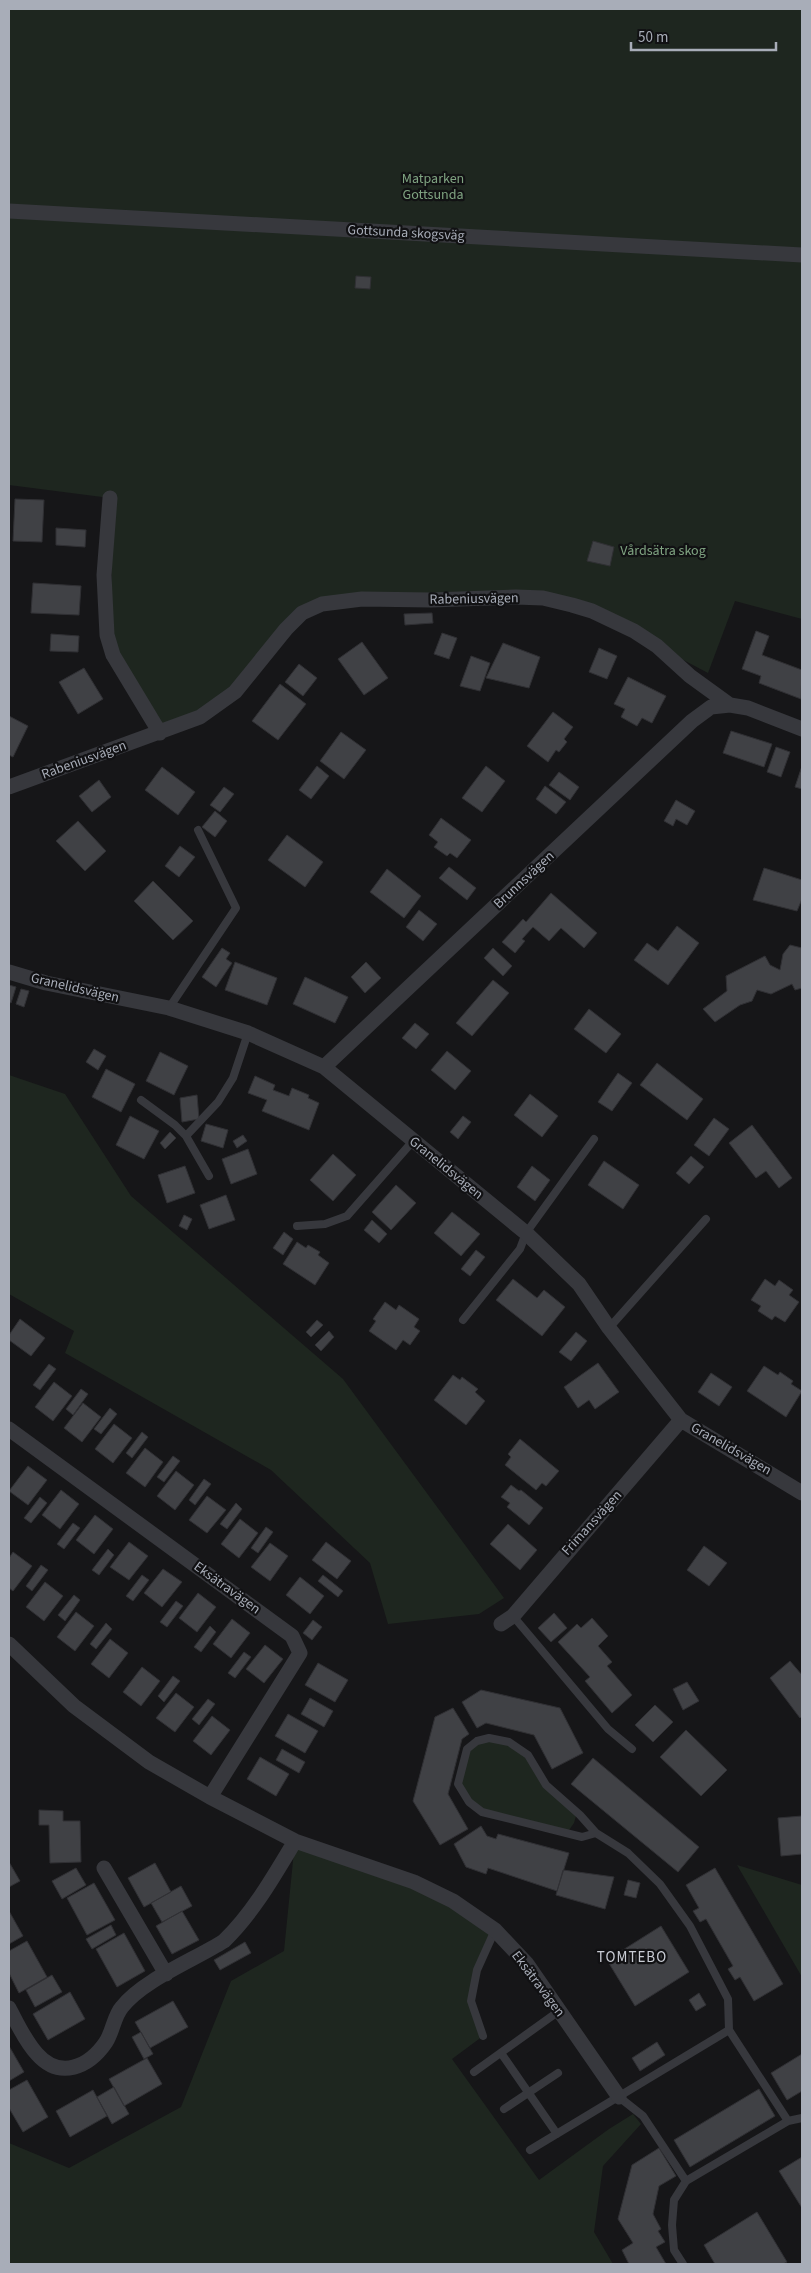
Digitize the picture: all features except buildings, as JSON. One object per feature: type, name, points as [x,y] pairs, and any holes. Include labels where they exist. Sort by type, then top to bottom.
[{"type":"street","name":"Gottsunda skogsväg","points":[[9,211],[802,255]]},
{"type":"street","points":[[110,498],[104,575],[107,635],[113,655],[160,733]]},
{"type":"street","name":"Rabeniusvägen","points":[[9,787],[200,717],[235,692],[286,628],[302,613],[322,604],[362,600],[516,597],[543,598],[572,605],[592,611],[634,630],[657,646],[690,676],[730,705],[748,708],[802,729]]},
{"type":"street","name":"Brunnsvägen","points":[[324,1067],[692,721],[711,707],[730,705]]},
{"type":"street","name":"Granelidsvägen","points":[[9,972],[46,983],[169,1008],[248,1033],[324,1067],[526,1233],[579,1284],[609,1328],[681,1420],[802,1493]]},
{"type":"street","name":"Frimansvägen","points":[[507,1620],[681,1420]]},
{"type":"street","name":"Eksätravägen","points":[[9,1429],[292,1636],[300,1653],[210,1797]]},
{"type":"street","name":"Eksätravägen","points":[[9,1644],[74,1706],[149,1762],[295,1842],[414,1882],[453,1901],[495,1930],[526,1964],[619,2097]]},
{"type":"street","points":[[9,2008],[37,2054],[53,2066],[77,2068],[96,2055],[107,2041],[121,2008],[146,1985],[224,1942],[234,1932],[270,1884],[295,1842]]},
{"type":"street","points":[[104,1868],[166,1974]]},
{"type":"lane","points":[[169,1008],[236,908],[198,830]]},
{"type":"lane","points":[[186,1136],[218,1102],[233,1078],[248,1033]]},
{"type":"lane","points":[[141,1100],[175,1125],[186,1136],[209,1176]]},
{"type":"lane","points":[[463,1320],[520,1249],[526,1233],[594,1139]]},
{"type":"lane","points":[[297,1226],[325,1224],[347,1216],[413,1141]]},
{"type":"lane","points":[[609,1328],[706,1219]]},
{"type":"lane","points":[[507,1620],[608,1729],[632,1748]]},
{"type":"lane","points":[[596,1833],[582,1837],[482,1812],[469,1802],[458,1784],[467,1749],[476,1741],[489,1738],[509,1742],[528,1755],[546,1785],[580,1815],[596,1833],[628,1853],[660,1884],[690,1926],[718,1977],[728,1999],[729,2030],[788,2121]]},
{"type":"lane","points":[[483,2036],[471,2002],[478,1970],[495,1930]]},
{"type":"lane","points":[[474,2072],[559,2011]]},
{"type":"lane","points":[[530,2150],[729,2030]]},
{"type":"lane","points":[[501,2053],[557,2134]]},
{"type":"lane","points":[[504,2109],[558,2073]]},
{"type":"lane","points":[[619,2097],[643,2116],[686,2181]]},
{"type":"lane","points":[[683,2264],[674,2250],[672,2225],[674,2200],[686,2181],[788,2121],[802,2118]]},
{"type":"green space","points":[[9,9],[802,9],[802,619],[735,601],[708,673],[572,605],[362,599],[302,613],[235,692],[160,733],[113,655],[110,498],[9,485]]},
{"type":"green space","points":[[9,1075],[65,1094],[131,1196],[343,1379],[504,1598],[479,1614],[388,1624],[370,1563],[271,1470],[65,1353],[74,1331],[9,1294]]},
{"type":"green space","points":[[477,1741],[509,1742],[528,1755],[546,1785],[577,1812],[574,1823],[567,1833],[482,1812],[458,1784],[463,1759]]},
{"type":"green space","points":[[295,1841],[376,1868],[495,1930],[477,1970],[471,2001],[483,2036],[452,2059],[539,2180],[609,2129],[633,2114],[641,2124],[603,2166],[594,2232],[613,2264],[9,2264],[9,2143],[69,2168],[181,2107],[231,1981],[284,1951]]},
{"type":"green space","points":[[737,1865],[802,1885],[802,1977]]},
{"type":"district","name":"TOMTEBO","points":[[632,1957]]},
{"type":"park label","name":"Matparken Gottsunda","points":[[433,187]]},
{"type":"park label","name":"Vårdsätra skog","points":[[663,551]]}]
